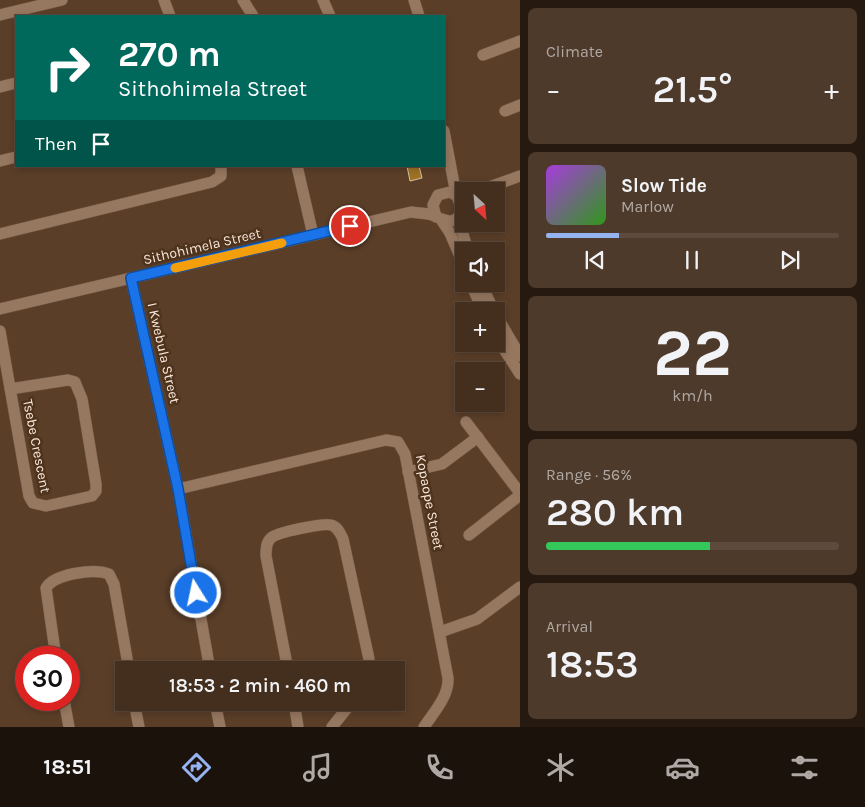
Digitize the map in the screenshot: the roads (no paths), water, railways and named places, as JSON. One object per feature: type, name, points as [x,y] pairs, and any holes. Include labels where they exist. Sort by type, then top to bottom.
[{"type":"street","points":[[0,15],[62,0]]},
{"type":"street","points":[[164,0],[170,15]]},
{"type":"street","points":[[243,0],[252,15]]},
{"type":"street","points":[[323,0],[330,15]]},
{"type":"street","points":[[414,0],[419,15]]},
{"type":"street","points":[[483,55],[520,41]]},
{"type":"street","points":[[0,87],[15,83]]},
{"type":"street","points":[[505,111],[520,105]]},
{"type":"street","points":[[445,137],[451,174],[455,184]]},
{"type":"street","points":[[0,161],[15,157]]},
{"type":"street","points":[[0,234],[212,182],[221,176],[221,167]]},
{"type":"street","points":[[297,167],[313,235]]},
{"type":"street","points":[[451,174],[433,208],[450,233],[455,245]]},
{"type":"street","points":[[505,182],[520,176]]},
{"type":"street","points":[[438,196],[455,195]]},
{"type":"street","name":"Sithohimela Street","points":[[0,309],[411,212],[438,196]]},
{"type":"street","name":"Sithohimela Street","points":[[411,212],[439,219]]},
{"type":"street","points":[[439,219],[449,222],[455,216]]},
{"type":"street","name":"I Kwebula Street","points":[[131,278],[178,489],[208,661]]},
{"type":"street","points":[[505,330],[520,356]]},
{"type":"street","name":"Tsebe Crescent","points":[[0,331],[10,389],[29,496],[33,503],[46,506],[92,496],[96,491],[96,484],[82,399],[75,382],[68,380],[10,389]]},
{"type":"street","points":[[505,351],[520,374]]},
{"type":"street","points":[[466,422],[520,494],[469,536]]},
{"type":"street","points":[[408,472],[442,464],[478,437]]},
{"type":"street","name":"Kopaope Street","points":[[178,489],[386,440],[395,440],[402,447],[408,472],[440,632],[448,685],[444,697],[424,727]]},
{"type":"street","points":[[286,661],[266,556],[268,543],[271,538],[278,534],[323,524],[332,525],[339,530],[343,540],[369,661]]},
{"type":"street","points":[[54,646],[46,588],[50,582],[58,577],[100,570],[109,574],[114,584],[127,661]]},
{"type":"street","points":[[440,632],[476,620],[520,587]]},
{"type":"street","points":[[66,711],[69,727]]},
{"type":"street","points":[[136,711],[139,727]]},
{"type":"street","points":[[217,711],[220,727]]},
{"type":"street","points":[[295,711],[298,727]]},
{"type":"street","points":[[332,727],[345,711]]}]
